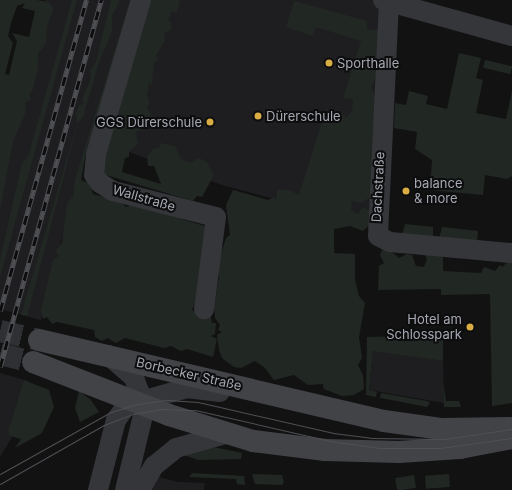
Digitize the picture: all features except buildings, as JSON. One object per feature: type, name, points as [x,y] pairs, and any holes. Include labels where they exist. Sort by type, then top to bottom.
[{"type":"street","name":"Wallstraße","points":[[141,0],[96,154],[94,175],[100,183],[113,191],[216,217],[204,309]]},
{"type":"street","name":"Dachstraße","points":[[512,36],[386,1],[378,236],[390,242],[512,254]]},
{"type":"street","name":"Borbecker Straße","points":[[39,340],[108,355],[340,411],[442,429],[512,428]]},
{"type":"street","points":[[108,355],[134,378],[141,402],[125,490]]},
{"type":"street","points":[[33,362],[225,434],[288,447],[364,452],[446,449],[512,438]]},
{"type":"street","name":"Borbecker Straße","points":[[141,402],[200,388],[278,406],[340,411]]},
{"type":"street","points":[[98,490],[116,420],[124,407],[141,402]]},
{"type":"street","points":[[140,490],[154,466],[176,448],[225,434]]},
{"type":"shaded area","points":[[0,0],[37,0],[48,2],[54,8],[47,26],[46,43],[38,54],[38,68],[33,89],[29,94],[31,99],[25,103],[26,112],[13,141],[0,210]],"holes":[[[25,3],[22,8],[35,11],[29,37],[12,33],[17,41],[9,75],[5,74],[13,43],[8,36],[17,6]]]},
{"type":"shaded area","points":[[45,0],[133,0],[76,185],[41,320],[0,309],[0,183]]},
{"type":"shaded area","points":[[72,0],[77,0],[0,277],[0,260],[22,163],[28,157]]},
{"type":"shaded area","points":[[111,0],[119,0],[119,3],[112,15],[112,32],[100,59],[83,117],[78,122],[28,313],[27,316],[21,315],[77,124],[76,113],[79,105],[84,104],[82,100],[91,78],[90,71],[96,62]]},
{"type":"shaded area","points":[[130,0],[133,0],[87,147],[81,180],[90,184],[93,194],[121,202],[126,207],[131,205],[182,216],[181,219],[205,226],[195,303],[192,310],[196,313],[210,313],[212,323],[216,323],[215,334],[211,336],[217,339],[213,357],[187,349],[181,351],[171,346],[164,348],[125,338],[116,343],[108,338],[102,341],[95,337],[94,330],[57,322],[52,324],[47,317],[43,319],[41,310],[53,260],[58,256],[56,250],[62,243],[67,204],[73,196],[75,180]]},
{"type":"shaded area","points":[[146,0],[179,0],[180,3],[176,13],[172,11],[168,21],[171,22],[171,29],[164,34],[165,40],[156,55],[158,59],[154,63],[152,84],[149,83],[147,96],[150,103],[147,107],[152,116],[146,124],[146,128],[136,132],[138,144],[129,151],[129,157],[125,158],[122,172],[161,184],[154,166],[148,166],[147,156],[153,149],[159,148],[160,143],[175,146],[181,159],[190,163],[199,158],[207,162],[214,175],[202,197],[197,196],[193,201],[106,175],[93,152]]},
{"type":"shaded area","name":"Dürerschule","points":[[171,0],[386,0],[376,226],[222,185],[123,150]]},
{"type":"shaded area","points":[[294,1],[367,21],[367,30],[378,30],[383,68],[375,66],[376,77],[371,86],[374,95],[380,99],[375,194],[361,203],[352,201],[351,210],[358,214],[363,207],[369,210],[370,224],[363,231],[350,226],[334,229],[334,253],[355,254],[355,280],[359,296],[365,303],[359,337],[362,358],[358,365],[363,375],[364,389],[354,395],[342,396],[324,389],[323,384],[308,385],[294,375],[274,380],[264,367],[255,361],[241,368],[234,367],[222,358],[219,350],[217,335],[222,332],[218,330],[220,325],[215,318],[214,308],[219,277],[218,264],[226,238],[230,235],[226,205],[233,190],[268,200],[274,197],[276,200],[277,190],[289,190],[299,195],[326,109],[345,115],[345,119],[352,111],[353,99],[343,98],[361,41],[316,27],[313,36],[286,27]]},
{"type":"shaded area","points":[[459,53],[481,58],[476,78],[483,80],[476,113],[506,119],[512,91],[512,176],[507,179],[485,175],[483,195],[430,190],[432,160],[415,149],[417,132],[394,128],[395,103],[406,105],[409,91],[428,96],[426,104],[447,109]]},
{"type":"shaded area","points":[[485,60],[512,66],[510,74],[483,68]]},
{"type":"shaded area","points":[[405,224],[433,227],[433,240],[402,235]]},
{"type":"shaded area","points":[[442,227],[478,231],[477,242],[439,239]]},
{"type":"shaded area","points":[[388,249],[399,258],[407,254],[412,255],[416,266],[424,267],[427,259],[423,251],[443,256],[443,271],[481,273],[484,267],[495,271],[500,265],[503,267],[506,263],[512,262],[512,403],[492,406],[490,294],[441,295],[441,289],[378,290],[379,266],[384,263],[380,255],[382,250]]},
{"type":"shaded area","points":[[432,335],[443,337],[443,361],[373,351],[369,390],[377,392],[376,397],[366,395],[367,337]]},
{"type":"shaded area","points":[[373,350],[443,361],[444,403],[369,390]]},
{"type":"shaded area","points":[[0,373],[28,381],[12,437],[0,457]]},
{"type":"shaded area","points":[[24,380],[49,390],[54,407],[42,433],[15,448],[21,439],[10,436],[8,432]]},
{"type":"shaded area","points":[[443,382],[446,401],[459,401],[461,407],[444,407]]},
{"type":"shaded area","points":[[79,391],[91,400],[99,412],[80,422],[75,408]]},
{"type":"shaded area","points":[[381,393],[427,401],[430,403],[427,407],[380,398]]},
{"type":"shaded area","points":[[214,447],[242,453],[241,459],[198,460],[184,455]]},
{"type":"shaded area","points":[[130,469],[178,482],[205,483],[204,490],[125,490]]},
{"type":"shaded area","points":[[192,473],[244,476],[245,485],[237,484],[236,479],[189,477]]},
{"type":"shaded area","points":[[252,474],[282,475],[284,482],[282,485],[255,484]]},
{"type":"shaded area","points":[[449,474],[450,487],[426,489],[425,476]]},
{"type":"shaded area","points":[[414,475],[416,488],[397,490],[395,478]]},
{"type":"tunnel","points":[[0,331],[39,340]]},
{"type":"tunnel","points":[[0,354],[33,362]]},
{"type":"tram line","points":[[0,474],[111,412],[138,404],[168,400],[198,402],[333,433],[371,438],[444,439],[512,429]]},
{"type":"tram line","points":[[0,484],[104,425],[133,414],[160,409],[195,410],[330,441],[380,448],[440,448],[512,438]]},
{"type":"railway","points":[[0,311],[86,0]]},
{"type":"railway","points":[[0,367],[101,0]]},
{"type":"place","name":"Sporthalle","points":[[329,63]]},
{"type":"place","name":"Dürerschule","points":[[258,116]]},
{"type":"place","name":"GGS Dürerschule","points":[[210,122]]},
{"type":"place","name":"balance & more","points":[[406,191]]},
{"type":"place","name":"Hotel am Schlosspark","points":[[470,327]]}]
